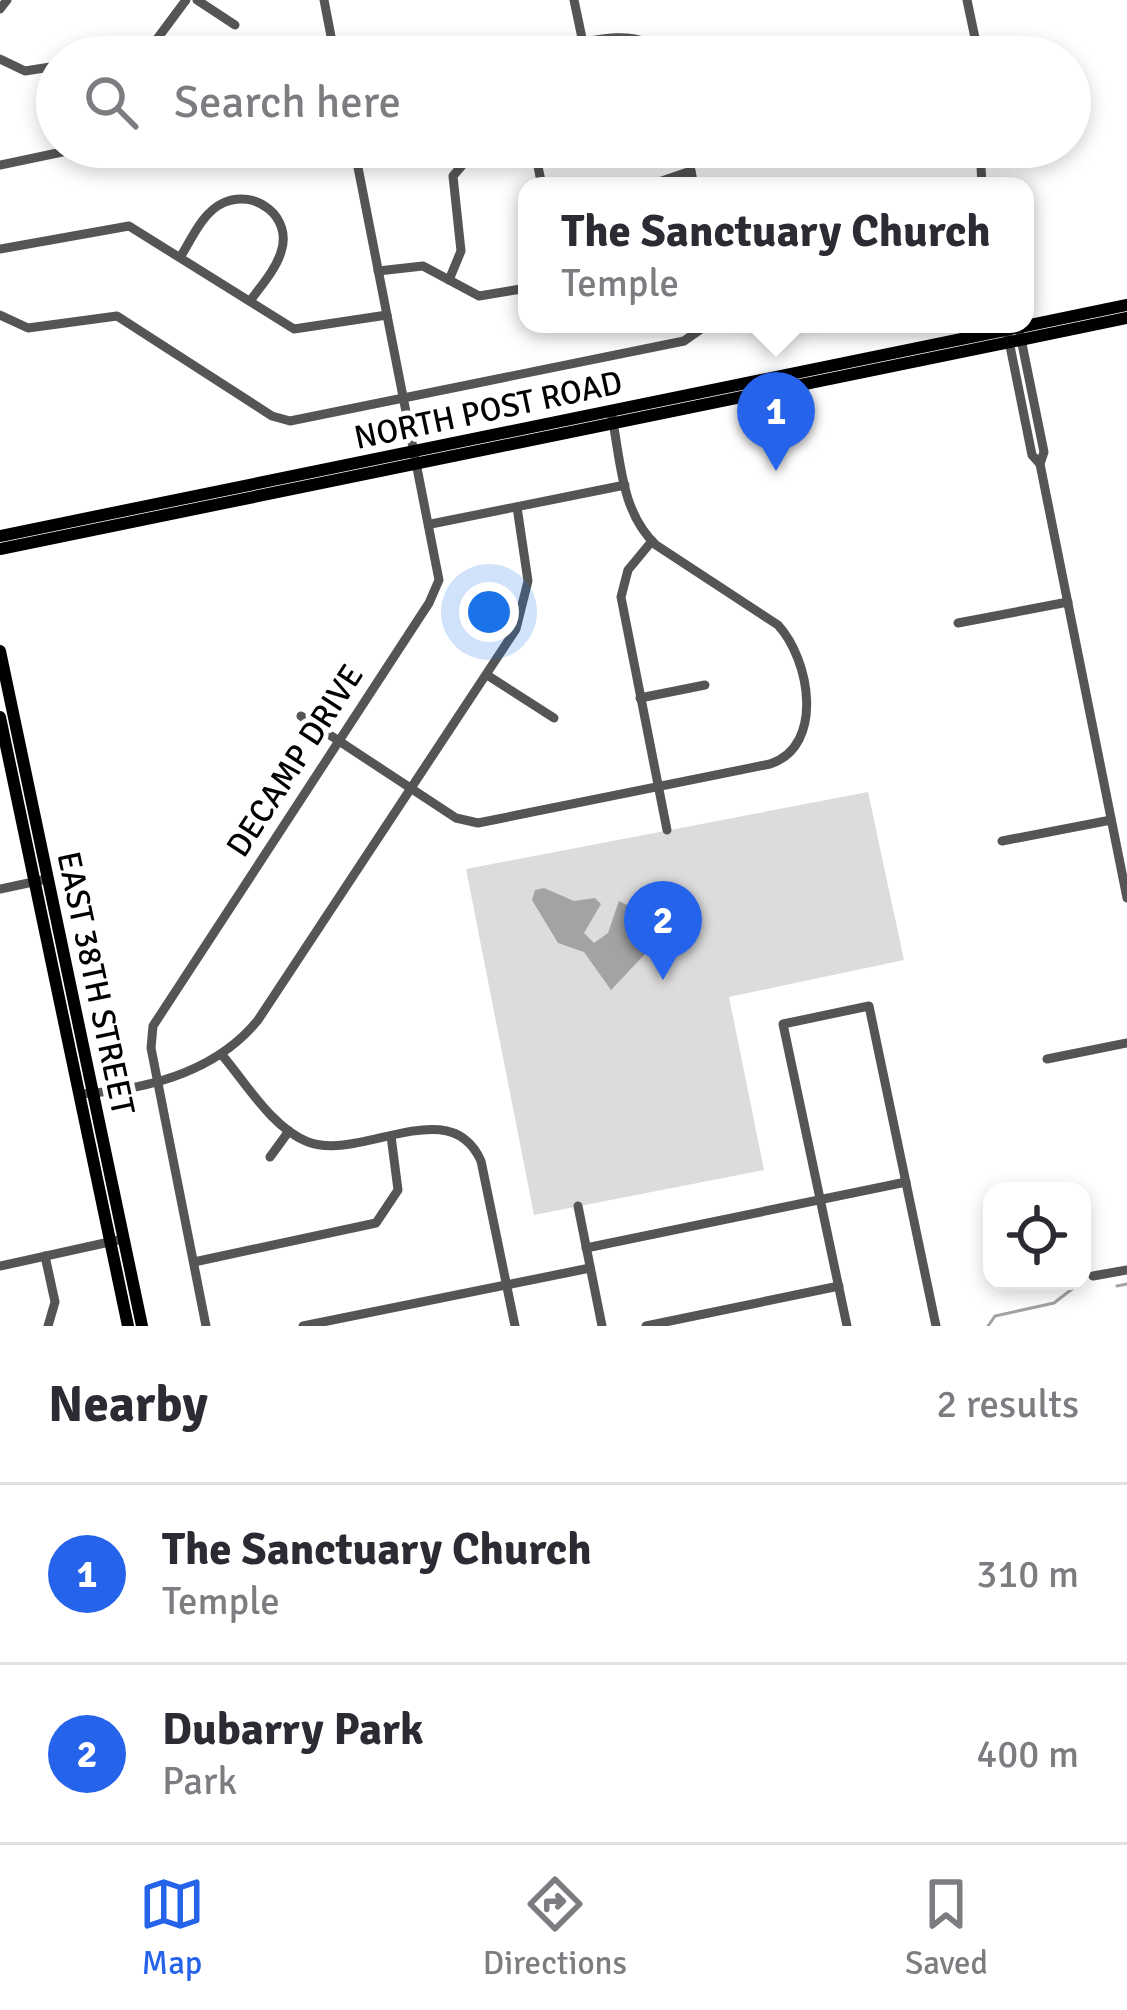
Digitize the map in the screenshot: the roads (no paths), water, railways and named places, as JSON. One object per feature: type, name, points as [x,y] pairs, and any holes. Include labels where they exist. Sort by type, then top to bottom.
[{"type":"main road","name":"NORTH POST ROAD","points":[[1034,326],[1127,304]]},
{"type":"main road","name":"NORTH POST ROAD","points":[[1034,329],[1127,318]]},
{"type":"main road","name":"NORTH POST ROAD","points":[[0,549],[1004,333]]},
{"type":"main road","name":"NORTH POST ROAD","points":[[0,536],[418,458]]},
{"type":"main road","name":"EAST 38TH STREET","points":[[0,651],[41,880],[117,1240],[142,1326]]},
{"type":"main road","name":"EAST 38TH STREET","points":[[0,717],[41,880]]},
{"type":"main road","name":"EAST 38TH STREET","points":[[117,1240],[128,1326]]},
{"type":"street","points":[[0,9],[7,0]]},
{"type":"street","points":[[159,36],[187,0]]},
{"type":"street","points":[[197,0],[235,25]]},
{"type":"street","points":[[324,0],[331,36]]},
{"type":"street","points":[[574,0],[581,36]]},
{"type":"street","points":[[967,0],[975,36]]},
{"type":"street","points":[[0,59],[25,70],[36,69]]},
{"type":"street","points":[[0,165],[36,157]]},
{"type":"street","name":"DECAMP DRIVE","points":[[206,1326],[150,1045],[157,1016],[437,589],[431,524],[358,168]]},
{"type":"street","points":[[449,280],[461,251],[453,176],[460,168]]},
{"type":"street","points":[[690,168],[692,177]]},
{"type":"street","points":[[673,177],[691,171]]},
{"type":"street","points":[[181,256],[218,206],[242,199],[265,206],[279,220],[284,241],[250,302]]},
{"type":"street","points":[[0,249],[121,225],[142,230],[250,302],[305,331],[387,315]]},
{"type":"street","points":[[379,271],[417,265],[479,296],[518,290]]},
{"type":"street","points":[[0,315],[31,328],[117,316],[280,420],[684,340],[694,333]]},
{"type":"street","points":[[1014,333],[1044,452],[1040,464],[1127,898]]},
{"type":"street","points":[[302,716],[456,818],[478,823],[774,764],[798,747],[807,715],[788,637],[652,541],[632,515],[612,418]]},
{"type":"street","points":[[431,524],[625,485]]},
{"type":"street","points":[[86,1093],[157,1080],[222,1054],[258,1021],[516,629],[526,599],[527,559],[517,507]]},
{"type":"street","points":[[652,541],[628,570],[621,594],[667,830]]},
{"type":"street","points":[[958,623],[1068,602]]},
{"type":"street","points":[[487,675],[554,718]]},
{"type":"street","points":[[640,698],[705,685]]},
{"type":"street","points":[[1002,841],[1111,820]]},
{"type":"street","points":[[0,889],[41,880]]},
{"type":"street","points":[[847,1326],[783,1024],[869,1006],[937,1326]]},
{"type":"street","points":[[1047,1059],[1127,1043]]},
{"type":"street","points":[[222,1054],[289,1131],[330,1146],[436,1129],[469,1142],[481,1161],[514,1326]]},
{"type":"street","points":[[270,1157],[289,1131]]},
{"type":"street","points":[[194,1262],[376,1223],[392,1208],[399,1186],[392,1136]]},
{"type":"street","points":[[586,1248],[906,1182]]},
{"type":"street","points":[[578,1207],[602,1326]]},
{"type":"street","points":[[0,1266],[117,1240]]},
{"type":"street","points":[[45,1256],[55,1302],[48,1326]]},
{"type":"street","points":[[303,1326],[590,1268]]},
{"type":"street","points":[[1093,1276],[1127,1270]]},
{"type":"street","points":[[646,1326],[839,1286]]},
{"type":"waterway","points":[[1117,1286],[1127,1284]]},
{"type":"waterway","points":[[988,1326],[995,1316],[1054,1303],[1071,1290]]},
{"type":"place","name":"The Sanctuary Church","points":[[776,471]]},
{"type":"place","name":"Dubarry Park","points":[[663,980]]}]
